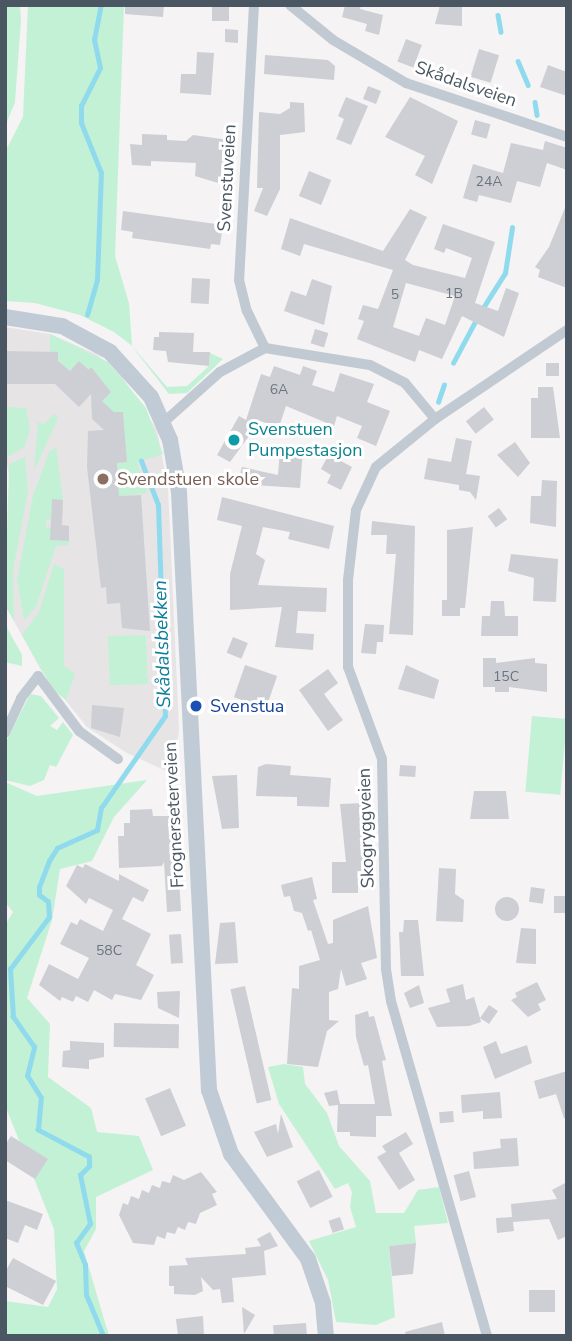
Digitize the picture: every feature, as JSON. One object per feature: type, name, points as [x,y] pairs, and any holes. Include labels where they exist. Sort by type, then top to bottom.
[{"type":"main road","name":"Frognerseterveien","points":[[5,317],[62,326],[110,352],[141,382],[164,422],[179,492],[209,1090],[231,1154],[308,1259],[323,1303],[327,1336]]},
{"type":"street","name":"Svenstuveien","points":[[254,5],[239,280],[247,312],[265,348]]},
{"type":"street","name":"Skådalsveien","points":[[290,5],[333,40],[405,83],[567,137]]},
{"type":"street","name":"Skogryggveien","points":[[488,1336],[391,1001],[386,969],[382,759],[348,667],[346,639],[358,503],[382,461],[435,419],[567,330]]},
{"type":"street","points":[[164,422],[220,372],[265,348],[370,365],[405,383],[435,419]]},
{"type":"street","points":[[5,733],[21,698],[38,676],[79,731],[118,759]]},
{"type":"shaded area","name":"Svendstuen skole","points":[[5,327],[50,334],[96,354],[121,375],[157,430],[168,488],[179,728],[175,775],[127,753],[87,727],[41,670],[5,605],[11,481],[5,457]]},
{"type":"green space","points":[[5,5],[20,5],[21,20],[15,102],[5,127]]},
{"type":"green space","points":[[28,5],[124,5],[115,256],[129,303],[132,346],[167,387],[187,386],[209,366],[210,353],[223,359],[187,393],[169,394],[131,345],[114,332],[80,315],[35,303],[5,301],[5,152],[23,117]]},
{"type":"green space","points":[[50,334],[108,362],[146,408],[163,454],[137,462],[147,493],[119,496],[117,463],[127,462],[123,412],[114,412],[102,401],[111,392],[92,368],[89,370],[79,362],[70,371],[58,361],[58,352],[50,352]]},
{"type":"green space","points":[[5,407],[26,408],[30,429],[25,446],[10,456],[5,455]]},
{"type":"green space","points":[[54,414],[58,418],[34,471],[38,422],[44,424]]},
{"type":"green space","points":[[56,447],[63,500],[52,500],[51,520],[46,520],[46,527],[51,528],[51,540],[69,541],[68,545],[56,546],[36,607],[24,620],[17,580],[33,496],[49,452]]},
{"type":"green space","points":[[25,457],[28,492],[13,570],[14,621],[5,605],[9,464]]},
{"type":"green space","points":[[54,564],[64,569],[64,666],[75,674],[66,700],[53,690],[22,635],[39,612]]},
{"type":"green space","points":[[5,624],[22,655],[22,666],[5,662]]},
{"type":"green space","points":[[146,635],[148,684],[110,685],[108,636]]},
{"type":"green space","points":[[30,694],[41,696],[59,718],[50,726],[57,730],[63,722],[73,735],[56,767],[50,765],[44,780],[30,786],[5,780],[5,744]]},
{"type":"green space","points":[[532,716],[567,719],[560,795],[525,792]]},
{"type":"green space","points":[[147,780],[114,817],[92,861],[60,869],[52,920],[27,998],[50,1024],[48,1077],[91,1108],[97,1132],[139,1136],[153,1170],[96,1197],[96,1229],[84,1251],[109,1336],[5,1336],[5,1301],[48,1307],[57,1289],[54,1229],[5,1105],[5,925],[13,912],[5,902],[5,782],[37,796]]},
{"type":"green space","points":[[284,1064],[303,1067],[305,1084],[327,1113],[339,1146],[370,1181],[376,1213],[404,1213],[418,1190],[439,1187],[448,1223],[414,1226],[416,1243],[389,1246],[395,1317],[376,1325],[336,1322],[328,1280],[309,1241],[356,1227],[350,1207],[352,1192],[348,1183],[335,1189],[279,1104],[268,1067]]},
{"type":"building","points":[[125,5],[164,5],[163,17],[125,14]]},
{"type":"building","points":[[212,5],[229,5],[229,21],[212,21]]},
{"type":"building","points":[[345,5],[361,5],[360,9],[383,15],[379,35],[365,31],[367,24],[342,17]]},
{"type":"building","points":[[440,5],[462,5],[462,26],[435,24]]},
{"type":"building","points":[[225,29],[238,30],[238,43],[225,42]]},
{"type":"building","points":[[406,39],[422,45],[413,67],[397,61]]},
{"type":"building","points":[[479,49],[499,55],[491,83],[471,77]]},
{"type":"building","points":[[197,52],[214,53],[211,95],[180,93],[181,74],[196,74]]},
{"type":"building","points":[[265,55],[328,60],[335,66],[334,80],[264,74]]},
{"type":"building","points":[[548,65],[567,72],[567,96],[540,87]]},
{"type":"building","points":[[487,85],[500,89],[496,102],[483,98]]},
{"type":"building","points":[[368,86],[381,91],[376,104],[363,99]]},
{"type":"building","points":[[346,97],[368,106],[351,145],[336,139],[344,119],[338,116]]},
{"type":"building","points":[[410,97],[458,121],[432,184],[415,175],[425,156],[385,137]]},
{"type":"building","points":[[290,102],[304,103],[305,132],[280,135],[280,189],[267,216],[254,211],[263,188],[257,188],[259,112],[280,114],[290,108]]},
{"type":"building","points":[[475,120],[490,124],[487,139],[471,134]]},
{"type":"building","points":[[142,134],[167,135],[167,140],[186,141],[193,135],[236,141],[235,154],[230,154],[228,186],[195,176],[196,163],[151,161],[151,166],[132,165],[130,144],[142,145]]},
{"type":"building","points":[[545,141],[567,148],[567,170],[547,163],[540,187],[517,181],[511,203],[479,195],[477,202],[463,198],[473,164],[503,173],[511,143],[543,150]]},
{"type":"building","points":[[309,171],[331,180],[321,205],[299,196]]},
{"type":"building","points":[[567,203],[567,288],[538,277],[540,270],[535,267],[549,247]]},
{"type":"building","points":[[410,209],[427,217],[405,260],[413,265],[465,278],[472,258],[446,248],[444,253],[434,249],[443,224],[495,242],[475,303],[498,311],[506,288],[519,293],[504,337],[462,316],[442,359],[419,350],[415,362],[392,353],[357,339],[364,321],[358,319],[363,305],[378,309],[393,270],[304,244],[300,256],[281,249],[290,218],[383,251]],"holes":[[[406,283],[455,296],[445,325],[426,318],[419,336],[393,327]]]},
{"type":"building","points":[[123,211],[223,225],[220,245],[211,244],[210,249],[132,238],[133,232],[121,230]]},
{"type":"building","points":[[192,278],[210,279],[209,304],[191,303]]},
{"type":"building","points":[[312,279],[332,286],[324,325],[284,311],[291,291],[306,296]]},
{"type":"building","points":[[315,329],[328,333],[324,347],[311,343]]},
{"type":"building","points":[[159,332],[194,333],[193,352],[210,352],[209,366],[168,362],[166,351],[153,350],[154,337],[159,337]]},
{"type":"building","name":"Svendstuen skole","points":[[5,351],[58,352],[58,361],[70,371],[79,361],[89,370],[91,367],[111,392],[102,401],[114,412],[123,412],[127,462],[117,463],[119,496],[141,495],[150,631],[122,628],[120,603],[107,604],[106,587],[101,588],[87,467],[88,431],[104,430],[92,419],[91,394],[79,407],[55,384],[7,384]]},
{"type":"building","points":[[546,363],[559,363],[559,376],[546,376]]},
{"type":"building","points":[[274,366],[300,375],[303,366],[317,371],[312,385],[334,392],[340,373],[374,384],[367,402],[390,411],[376,446],[357,438],[362,426],[337,416],[334,426],[286,406],[279,427],[260,421],[230,462],[217,455],[239,416],[246,420],[261,374],[270,377]]},
{"type":"building","points":[[538,387],[553,387],[560,438],[531,438],[531,398],[538,398]]},
{"type":"building","points":[[484,407],[494,420],[476,434],[466,421]]},
{"type":"building","points":[[456,438],[472,441],[466,474],[480,476],[476,500],[470,492],[459,490],[459,485],[424,479],[428,458],[451,462]]},
{"type":"building","points":[[515,442],[530,463],[518,477],[497,455]]},
{"type":"building","points":[[280,449],[303,450],[300,488],[237,484],[242,467],[278,475]]},
{"type":"building","points":[[330,452],[342,453],[339,460],[352,467],[341,490],[327,483],[331,475],[321,469]]},
{"type":"building","points":[[542,480],[557,481],[556,527],[530,523],[531,496],[541,496]]},
{"type":"building","points":[[222,497],[334,526],[329,549],[288,539],[290,532],[263,527],[256,554],[265,560],[258,585],[327,588],[326,612],[298,611],[296,633],[314,634],[313,650],[275,647],[282,607],[230,610],[230,574],[242,526],[217,520]]},
{"type":"building","points":[[52,499],[63,500],[62,525],[69,526],[69,541],[50,540]]},
{"type":"building","points":[[499,508],[507,519],[496,528],[488,516]]},
{"type":"building","points":[[372,521],[415,526],[413,635],[389,634],[396,554],[386,554],[387,535],[371,535]]},
{"type":"building","points":[[473,527],[465,608],[460,608],[460,616],[442,616],[442,600],[447,600],[447,530]]},
{"type":"building","points":[[511,554],[558,559],[556,602],[533,601],[534,578],[508,571]]},
{"type":"building","points":[[491,601],[504,601],[505,616],[518,616],[518,636],[481,636],[482,616],[490,616]]},
{"type":"building","points":[[365,624],[384,625],[383,642],[377,642],[376,654],[361,653]]},
{"type":"building","points":[[233,637],[248,643],[241,659],[227,653]]},
{"type":"building","points":[[483,658],[496,658],[496,663],[535,658],[535,663],[547,664],[547,692],[509,687],[509,692],[495,692],[495,687],[483,687]]},
{"type":"building","points":[[245,665],[277,676],[266,708],[234,697]]},
{"type":"building","points":[[406,665],[439,680],[434,699],[398,689]]},
{"type":"building","points":[[328,669],[338,683],[324,694],[343,720],[328,731],[299,690]]},
{"type":"building","points":[[92,705],[124,708],[120,737],[91,728]]},
{"type":"building","points":[[266,764],[291,766],[290,775],[331,778],[329,807],[297,806],[297,797],[256,796],[258,767]]},
{"type":"building","points":[[400,765],[416,766],[415,777],[399,776]]},
{"type":"building","points":[[237,775],[239,828],[222,829],[212,776]]},
{"type":"building","points":[[474,791],[506,791],[509,819],[470,819]]},
{"type":"building","points":[[365,803],[366,855],[376,855],[376,871],[358,871],[358,893],[332,893],[332,862],[346,862],[340,804]]},
{"type":"building","points":[[152,809],[153,816],[175,816],[181,911],[167,912],[164,862],[162,866],[119,868],[118,836],[124,836],[124,823],[130,823],[130,810]]},
{"type":"building","points":[[85,864],[119,881],[119,874],[149,890],[143,902],[133,897],[122,919],[151,934],[136,965],[154,975],[141,1000],[115,994],[112,1000],[94,990],[88,1002],[76,996],[73,1002],[62,997],[60,1001],[39,985],[49,964],[78,979],[89,958],[60,944],[71,922],[77,925],[80,919],[103,931],[113,910],[89,898],[86,904],[66,886],[77,865],[83,868]]},
{"type":"building","points":[[439,868],[456,869],[455,894],[464,900],[463,922],[436,921]]},
{"type":"building","points":[[312,877],[317,899],[313,900],[328,944],[333,943],[333,920],[368,906],[377,958],[361,963],[367,979],[346,986],[341,969],[338,989],[329,992],[329,1020],[339,1021],[327,1031],[318,1067],[287,1064],[292,988],[299,989],[299,966],[320,960],[311,930],[308,931],[302,913],[294,911],[290,896],[284,897],[281,885]]},
{"type":"building","points":[[531,887],[545,889],[543,904],[529,902]]},
{"type":"building","points":[[554,896],[567,896],[567,913],[554,913]]},
{"type":"building","points":[[507,897],[515,901],[519,909],[515,917],[507,921],[499,917],[495,909],[499,901]]},
{"type":"building","points":[[404,920],[418,920],[424,976],[401,976],[399,932],[403,932]]},
{"type":"building","points":[[235,922],[238,963],[215,964],[220,923]]},
{"type":"building","points":[[521,928],[536,929],[536,964],[516,963]]},
{"type":"building","points":[[181,934],[183,963],[171,964],[169,935]]},
{"type":"building","points":[[537,982],[546,1000],[538,1004],[541,1010],[528,1017],[511,1000],[517,997],[515,993]]},
{"type":"building","points":[[463,984],[466,1000],[474,997],[481,1022],[469,1026],[437,1027],[428,1008],[450,1002],[446,989]]},
{"type":"building","points":[[419,985],[424,1003],[410,1008],[404,993]]},
{"type":"building","points":[[245,986],[271,1100],[257,1103],[230,989]]},
{"type":"building","points":[[180,991],[179,1018],[158,1008],[157,992]]},
{"type":"building","points":[[489,1005],[498,1011],[489,1024],[480,1018]]},
{"type":"building","points":[[368,1011],[369,1017],[374,1016],[386,1060],[382,1061],[392,1116],[376,1116],[376,1137],[350,1136],[350,1132],[337,1132],[338,1105],[329,1106],[324,1093],[337,1090],[340,1104],[375,1104],[368,1065],[364,1066],[356,1037],[355,1015]]},
{"type":"building","points":[[114,1023],[179,1024],[179,1048],[114,1047]]},
{"type":"building","points":[[70,1041],[104,1043],[104,1057],[89,1060],[89,1069],[62,1067],[63,1051],[70,1050]]},
{"type":"building","points":[[496,1041],[501,1054],[527,1045],[532,1063],[495,1079],[483,1047]]},
{"type":"building","points":[[567,1071],[567,1118],[564,1118],[556,1094],[539,1099],[534,1081]]},
{"type":"building","points":[[170,1088],[186,1126],[161,1136],[145,1099]]},
{"type":"building","points":[[500,1092],[502,1118],[483,1119],[483,1111],[462,1113],[461,1095]]},
{"type":"building","points":[[453,1111],[454,1122],[440,1123],[439,1112]]},
{"type":"building","points":[[281,1114],[293,1147],[267,1157],[254,1132],[276,1124],[278,1134]]},
{"type":"building","points":[[406,1132],[413,1144],[399,1153],[415,1180],[399,1190],[377,1157],[386,1152],[382,1146]]},
{"type":"building","points":[[11,1136],[48,1159],[35,1179],[5,1160],[5,1145]]},
{"type":"building","points":[[517,1138],[519,1166],[474,1169],[473,1152],[501,1148],[500,1139]]},
{"type":"building","points":[[319,1170],[333,1197],[310,1208],[297,1181]]},
{"type":"building","points":[[469,1171],[476,1197],[461,1201],[454,1175]]},
{"type":"building","points":[[201,1172],[217,1192],[212,1194],[217,1205],[200,1213],[196,1224],[188,1222],[185,1230],[178,1227],[175,1234],[167,1232],[165,1239],[157,1236],[154,1245],[133,1243],[119,1215],[123,1203],[128,1205],[131,1196],[139,1199],[142,1190],[149,1193],[152,1185],[160,1188],[162,1181],[170,1183],[173,1175],[184,1180]]},
{"type":"building","points":[[567,1182],[567,1236],[558,1240],[549,1219],[513,1222],[514,1231],[497,1233],[496,1218],[512,1217],[511,1204],[557,1199],[552,1190]]},
{"type":"building","points":[[5,1200],[43,1214],[37,1230],[25,1225],[18,1243],[5,1238]]},
{"type":"building","points":[[340,1217],[344,1229],[333,1233],[329,1221]]},
{"type":"building","points":[[270,1232],[278,1246],[264,1251],[266,1275],[232,1278],[234,1302],[222,1303],[220,1289],[213,1290],[201,1277],[203,1291],[195,1295],[174,1294],[174,1286],[169,1286],[169,1266],[188,1265],[185,1258],[246,1254],[245,1248],[261,1246],[257,1239]]},
{"type":"building","points":[[416,1243],[413,1274],[392,1276],[389,1246]]},
{"type":"building","points":[[13,1258],[56,1281],[43,1305],[5,1286],[5,1272]]},
{"type":"building","points":[[529,1290],[555,1290],[555,1312],[529,1312]]},
{"type":"building","points":[[242,1307],[255,1315],[244,1334]]},
{"type":"building","points":[[203,1316],[204,1336],[178,1336],[176,1319]]},
{"type":"building","points":[[442,1322],[445,1336],[406,1336],[405,1332]]},
{"type":"building","points":[[306,1323],[307,1336],[274,1336],[273,1325]]},
{"type":"waterway","name":"Skådalsbekken","points":[[87,315],[97,280],[101,173],[81,123],[81,106],[100,68],[94,40],[101,5]]},
{"type":"waterway","points":[[498,15],[501,32]]},
{"type":"waterway","points":[[518,61],[528,85]]},
{"type":"waterway","points":[[535,102],[537,115]]},
{"type":"waterway","points":[[481,311],[505,273],[512,228]]},
{"type":"waterway","points":[[453,363],[477,318]]},
{"type":"waterway","points":[[438,402],[444,385]]},
{"type":"waterway","name":"Skådalsbekken","points":[[103,1336],[86,1295],[85,1265],[76,1243],[90,1224],[80,1175],[89,1166],[89,1157],[38,1130],[41,1098],[27,1076],[34,1047],[13,1017],[10,969],[49,917],[48,902],[39,895],[39,887],[49,861],[57,848],[97,830],[101,808],[165,716],[158,505],[141,461]]},
{"type":"place","name":"Svenstuen Pumpestasjon","points":[[234,440]]},
{"type":"place","name":"Svendstuen skole","points":[[103,479]]},
{"type":"place","name":"Svenstua","points":[[196,706]]}]
